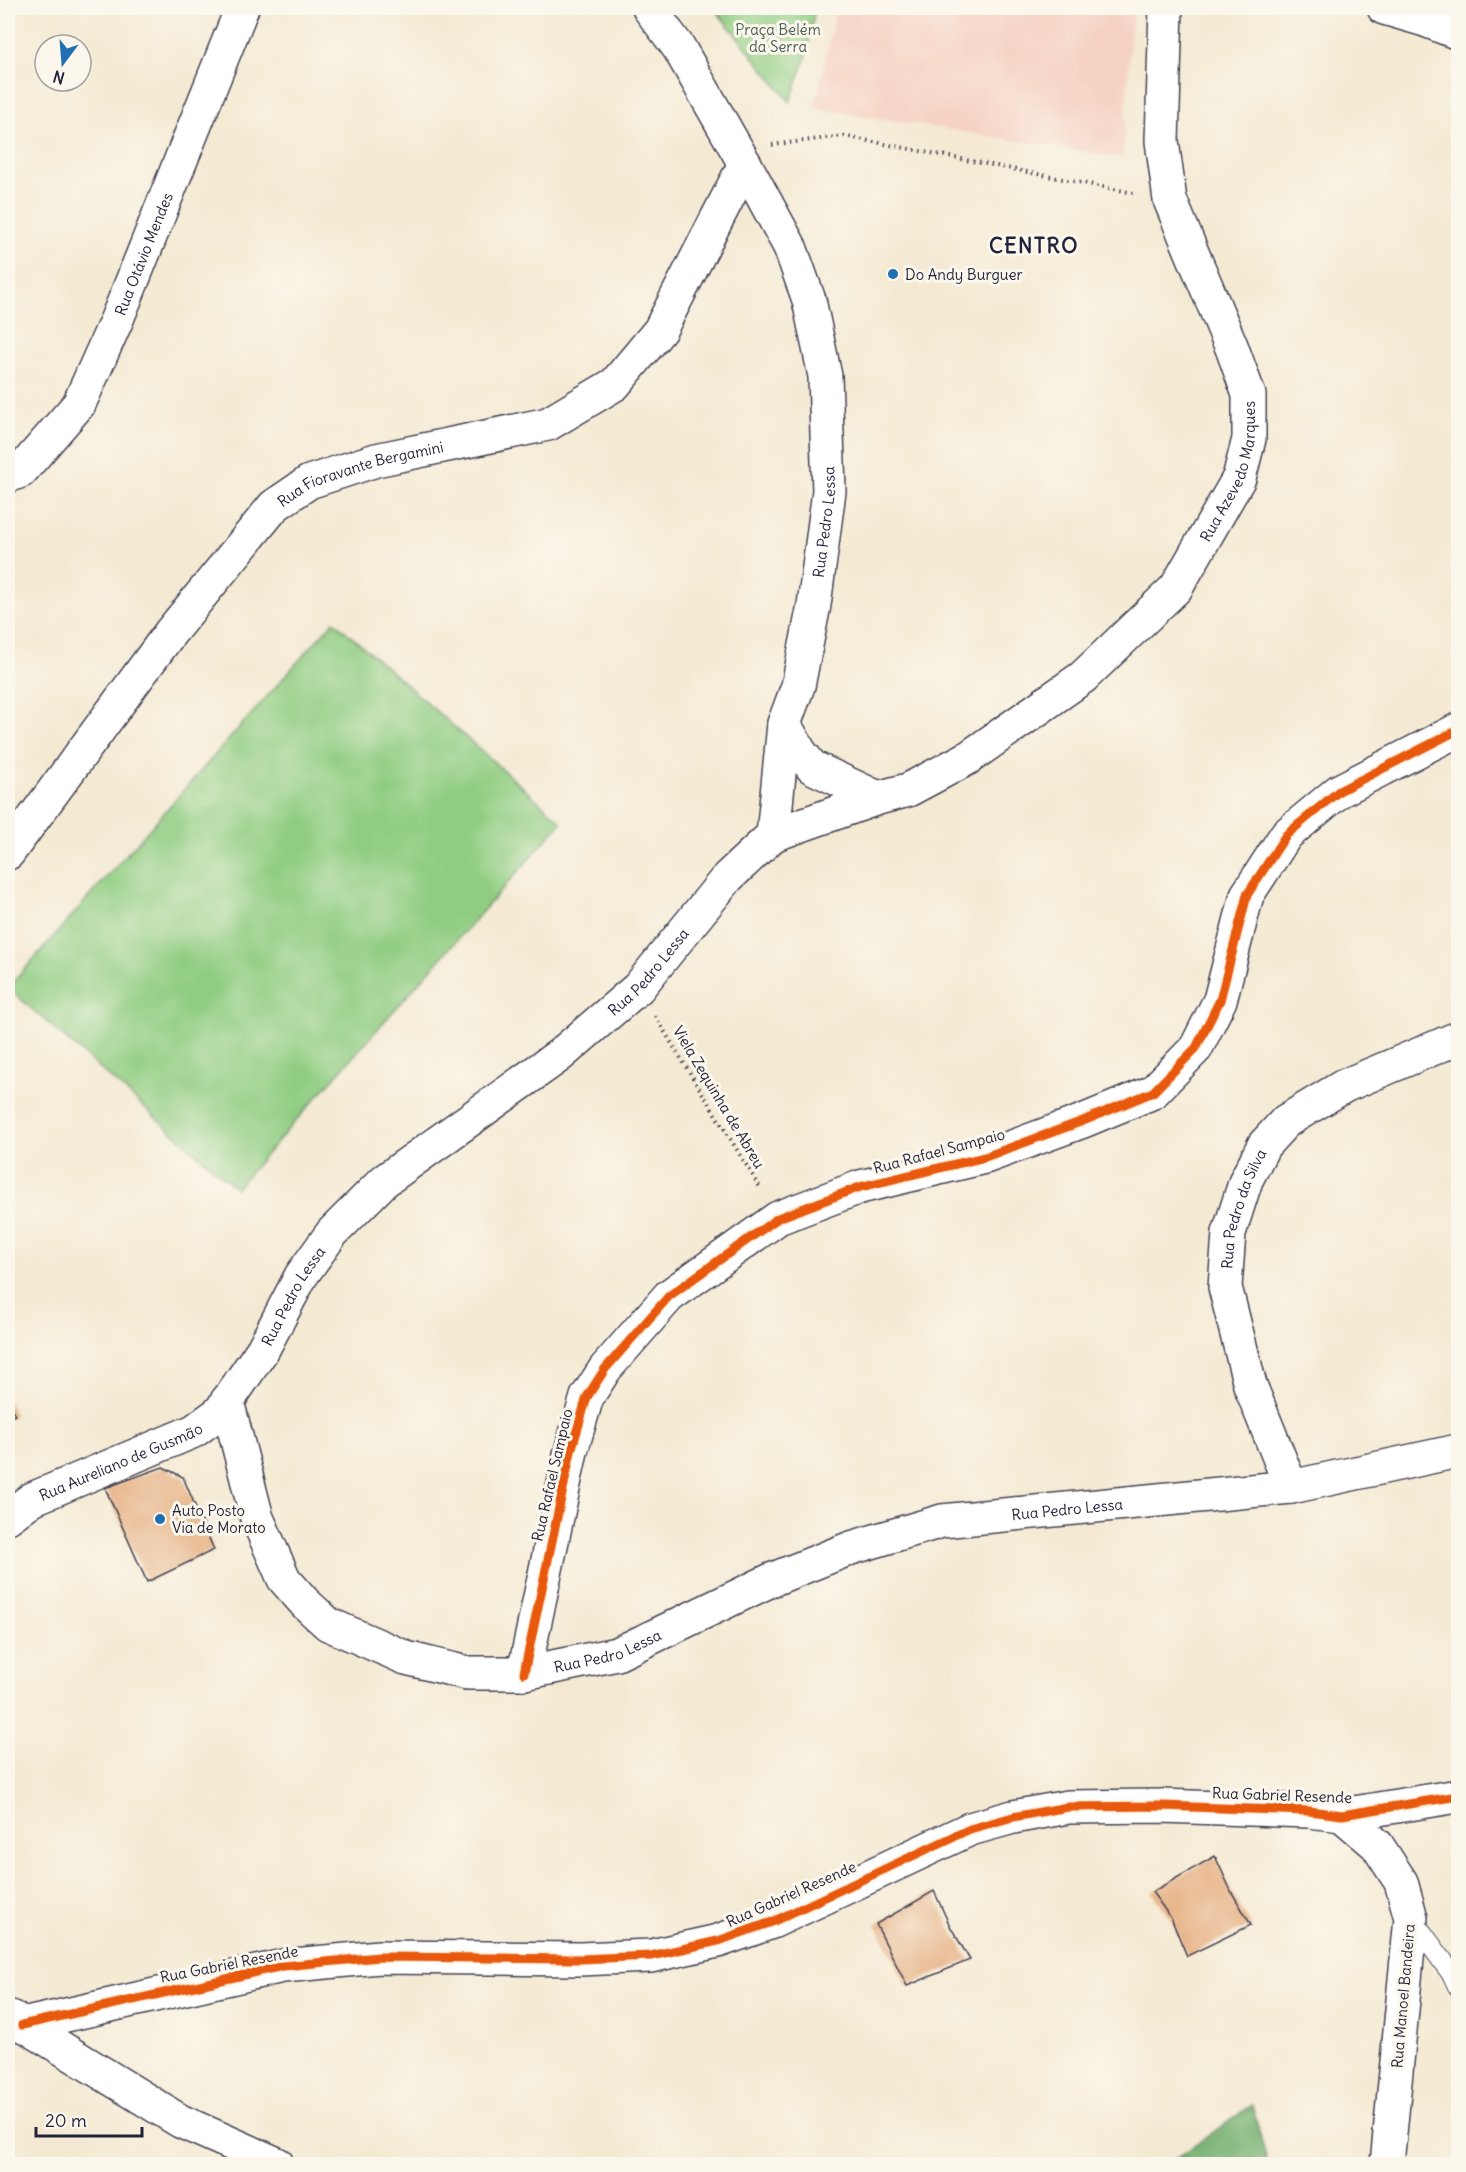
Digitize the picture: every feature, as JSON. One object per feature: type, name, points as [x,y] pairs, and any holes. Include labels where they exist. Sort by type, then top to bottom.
[{"type":"street","name":"Rua Otávio Mendes","points":[[8,476],[21,471],[79,404],[117,319],[242,8]]},
{"type":"street","name":"Rua Pedro Lessa","points":[[649,8],[679,48],[741,156],[790,248],[809,300],[825,376],[828,491],[814,605],[798,686],[784,724],[773,835],[728,877],[638,988],[560,1055],[384,1181],[333,1233],[301,1276],[263,1349],[227,1401],[257,1518],[284,1579],[328,1624],[406,1658],[467,1673],[524,1673],[617,1654],[771,1580],[851,1548],[942,1521],[1291,1486],[1458,1450]]},
{"type":"street","name":"Rua Azevedo Marques","points":[[773,835],[908,789],[968,758],[1083,677],[1176,588],[1239,478],[1249,439],[1249,395],[1232,348],[1170,200],[1162,141],[1172,8]]},
{"type":"street","points":[[1384,8],[1458,33]]},
{"type":"street","name":"Rua Fioravante Bergamini","points":[[8,854],[170,633],[274,506],[309,482],[376,460],[548,424],[615,384],[660,330],[741,156]]},
{"type":"street","points":[[784,724],[800,752],[812,767],[878,798]]},
{"type":"street","name":"Rua Rafael Sampaio","points":[[524,1673],[571,1451],[586,1397],[605,1369],[669,1296],[778,1218],[860,1187],[985,1157],[1153,1092],[1196,1048],[1220,1000],[1247,895],[1286,835],[1339,791],[1458,730]]},
{"type":"street","name":"Rua Pedro da Silva","points":[[1291,1486],[1250,1385],[1225,1287],[1229,1233],[1246,1180],[1264,1145],[1286,1121],[1344,1086],[1458,1038]]},
{"type":"street","name":"Rua Aureliano de Gusmão","points":[[8,1517],[32,1499],[194,1431],[220,1412],[227,1401]]},
{"type":"street","name":"Rua Gabriel Resende","points":[[15,2019],[283,1966],[379,1957],[580,1959],[651,1956],[718,1941],[772,1922],[970,1829],[1013,1816],[1068,1808],[1161,1806],[1309,1811],[1342,1815],[1458,1796]]},
{"type":"street","name":"Rua Manoel Bandeira","points":[[1342,1815],[1377,1845],[1401,1882],[1410,1918],[1387,2164]]},
{"type":"street","points":[[15,2019],[180,2121],[277,2164]]},
{"type":"lane","points":[[1410,1918],[1453,1975],[1458,1986]]},
{"type":"path","points":[[741,156],[844,136],[1170,200]]},
{"type":"shaded area","points":[[836,8],[1136,8],[1131,28],[1123,158],[815,108]]},
{"type":"green space","name":"Praça Belém da Serra","points":[[714,8],[815,8],[806,57],[790,102]]},
{"type":"green space","points":[[334,621],[562,822],[236,1188],[8,988]]},
{"type":"green space","points":[[1252,2105],[1268,2164],[1168,2164]]},
{"type":"green space","points":[[74,2149],[115,2164],[68,2164]]},
{"type":"building","points":[[8,1400],[15,1415],[8,1419]]},
{"type":"building","name":"Auto Posto Via de Morato","points":[[163,1467],[183,1477],[214,1550],[147,1582],[105,1488]]},
{"type":"building","points":[[1215,1856],[1231,1891],[1251,1925],[1187,1956],[1171,1918],[1152,1892]]},
{"type":"building","points":[[934,1891],[950,1926],[970,1960],[907,1986],[876,1924]]},
{"type":"cycle path","points":[[524,1673],[571,1451],[587,1397],[605,1369],[669,1296],[778,1218],[860,1187],[985,1157],[1153,1092],[1196,1048],[1220,1000],[1247,895],[1286,835],[1339,791],[1458,730]]},
{"type":"cycle path","points":[[22,2025],[283,1966],[379,1957],[580,1959],[651,1956],[718,1941],[772,1922],[970,1829],[1013,1817],[1068,1807],[1161,1806],[1309,1811],[1342,1815],[1458,1796]]},
{"type":"place","name":"Do Andy Burguer","points":[[893,274]]},
{"type":"place","name":"Auto Posto Via de Morato","points":[[160,1519]]},
{"type":"district","name":"CENTRO","points":[[1034,245]]}]
